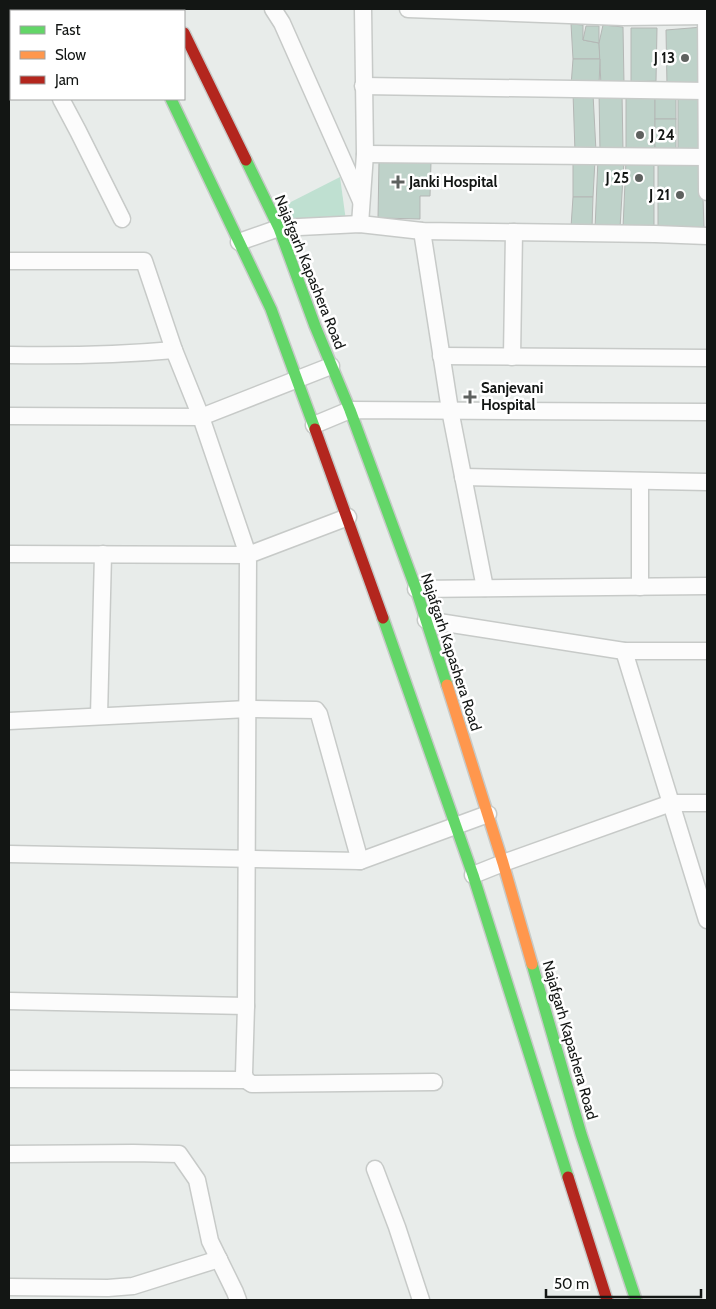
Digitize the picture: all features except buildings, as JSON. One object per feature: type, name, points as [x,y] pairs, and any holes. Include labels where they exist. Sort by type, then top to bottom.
[{"type":"main road","name":"Najafgarh Kapashera Road","points":[[185,35],[279,228],[331,366],[350,410],[416,589],[503,863],[581,1134],[636,1300]]},
{"type":"main road","points":[[171,100],[271,309],[348,518],[474,875],[607,1300]]},
{"type":"street","points":[[360,224],[365,154],[363,9]]},
{"type":"street","points":[[408,9],[622,17],[706,13],[707,192]]},
{"type":"street","points":[[279,13],[362,203]]},
{"type":"street","points":[[364,86],[706,91]]},
{"type":"street","points":[[62,100],[122,219]]},
{"type":"street","points":[[365,154],[707,157]]},
{"type":"street","points":[[239,242],[279,228],[360,224],[422,232],[707,236]]},
{"type":"street","points":[[422,232],[450,410],[485,588]]},
{"type":"street","points":[[512,357],[514,232]]},
{"type":"street","points":[[9,261],[144,261],[174,350],[201,417],[248,555],[244,1074],[246,1080]]},
{"type":"street","points":[[9,354],[50,356],[127,354],[174,350]]},
{"type":"street","points":[[442,356],[707,358]]},
{"type":"street","points":[[9,416],[201,417],[331,366]]},
{"type":"street","points":[[314,425],[350,410],[707,412]]},
{"type":"street","points":[[463,477],[707,482]]},
{"type":"street","points":[[640,481],[640,587]]},
{"type":"street","points":[[9,554],[248,555],[348,518]]},
{"type":"street","points":[[99,716],[103,554]]},
{"type":"street","points":[[416,589],[707,586]]},
{"type":"street","points":[[426,620],[624,651],[707,651]]},
{"type":"street","points":[[624,651],[707,920]]},
{"type":"street","points":[[9,721],[248,709],[316,710],[319,714],[360,861]]},
{"type":"street","points":[[474,875],[671,803],[707,803]]},
{"type":"street","points":[[9,854],[360,861],[488,814]]},
{"type":"street","points":[[9,1001],[246,1006]]},
{"type":"street","points":[[9,1079],[246,1080],[252,1084],[434,1082]]},
{"type":"street","points":[[9,1154],[133,1152],[179,1154],[197,1180],[210,1241],[238,1300]]},
{"type":"street","points":[[375,1169],[397,1227],[421,1300]]},
{"type":"street","points":[[9,1287],[108,1288],[133,1286],[219,1259]]},
{"type":"green space","points":[[340,177],[346,221],[292,226],[281,207]]},
{"type":"traffic: fast","points":[[171,100],[271,309],[315,429]]},
{"type":"traffic: fast","points":[[246,160],[279,228],[315,326],[350,410],[416,589],[447,685]]},
{"type":"traffic: fast","points":[[383,618],[473,875],[568,1177]]},
{"type":"traffic: fast","points":[[532,964],[581,1134],[636,1300]]},
{"type":"traffic: slow","points":[[447,685],[503,863],[532,964]]},
{"type":"traffic: jam","points":[[185,35],[246,160]]},
{"type":"traffic: jam","points":[[315,429],[383,618]]},
{"type":"traffic: jam","points":[[568,1177],[607,1300]]},
{"type":"place","name":"J 13","points":[[685,58]]},
{"type":"place","name":"J 24","points":[[640,135]]},
{"type":"place","name":"J 25","points":[[639,178]]},
{"type":"place","name":"Janki Hospital","points":[[398,182]]},
{"type":"place","name":"J 21","points":[[680,195]]},
{"type":"place","name":"Sanjevani Hospital","points":[[470,397]]}]
